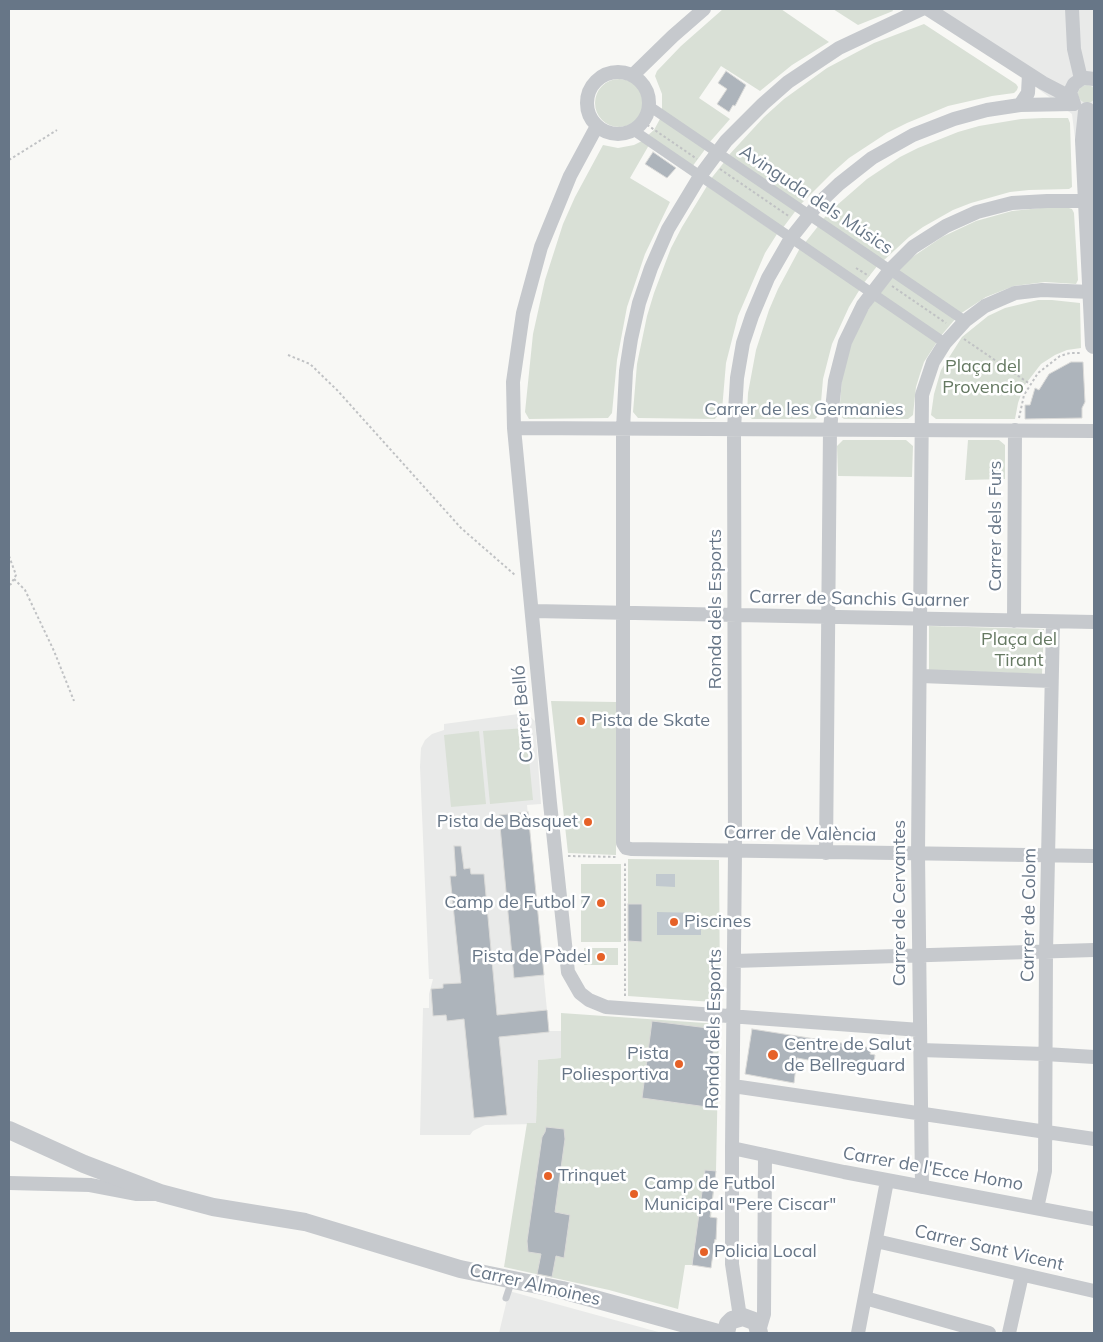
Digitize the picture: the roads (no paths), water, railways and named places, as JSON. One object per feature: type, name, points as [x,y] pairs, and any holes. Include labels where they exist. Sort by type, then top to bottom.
[{"type":"street","points":[[633,76],[673,36],[704,9]]},
{"type":"street","points":[[623,613],[623,429],[626,370],[639,303],[651,268],[668,229],[708,164],[738,128],[763,104],[807,68],[839,48],[922,9]]},
{"type":"street","points":[[928,9],[1081,105]]},
{"type":"street","points":[[1072,9],[1074,49],[1087,79],[1074,84],[1070,92],[1081,105],[1084,140],[1091,292],[1091,349]]},
{"type":"street","points":[[622,71],[633,76],[644,85],[649,99],[649,106],[648,113],[638,126],[620,134],[613,134],[597,126],[591,118],[587,104],[589,90],[602,75],[622,71]]},
{"type":"street","points":[[1020,105],[1028,93],[1029,74]]},
{"type":"street","name":"Ronda dels Esports","points":[[740,1317],[732,1264],[735,852],[734,429],[737,378],[743,343],[768,278],[791,238],[805,220],[845,179],[872,158],[892,145],[919,132],[954,119],[988,110],[1020,105],[1081,105]]},
{"type":"street","name":"Avinguda dels Músics","points":[[649,106],[708,164],[791,238],[944,343]]},
{"type":"street","name":"Carrer Belló","points":[[597,126],[570,176],[541,247],[523,313],[513,382],[514,428],[566,962],[568,972],[580,992],[598,1005],[626,1009],[734,1016]]},
{"type":"street","name":"Avinguda dels Músics","points":[[638,126],[805,220],[958,327]]},
{"type":"street","points":[[826,853],[830,429],[833,394],[839,361],[854,320],[872,292],[913,247],[946,226],[977,212],[1012,203],[1087,201]]},
{"type":"street","points":[[921,430],[921,404],[925,384],[933,362],[944,343],[958,327],[985,306],[1015,294],[1055,289],[1091,292]]},
{"type":"street","name":"Carrer de les Germanies","points":[[514,428],[1094,431]]},
{"type":"street","name":"Carrer de Cervantes","points":[[921,430],[921,676],[918,854],[922,1187]]},
{"type":"street","name":"Carrer dels Furs","points":[[1014,621],[1017,430]]},
{"type":"street","name":"Carrer de Sanchis Guarner","points":[[532,611],[1094,622]]},
{"type":"street","name":"Carrer de València","points":[[623,613],[623,843],[626,848],[735,852],[1094,856]]},
{"type":"street","name":"Carrer de Colom","points":[[1038,1208],[1045,1171],[1046,1132],[1046,952],[1053,622]]},
{"type":"street","points":[[921,676],[1051,681]]},
{"type":"street","points":[[734,961],[1094,950]]},
{"type":"street","points":[[734,1016],[920,1030]]},
{"type":"street","points":[[920,1050],[1094,1057]]},
{"type":"street","points":[[733,1086],[1094,1139]]},
{"type":"street","name":"Carrer Almoines","points":[[9,1130],[84,1164],[160,1193],[213,1207],[305,1222],[460,1269],[609,1302],[718,1333]]},
{"type":"street","name":"Carrer de l'Ecce Homo","points":[[732,1148],[922,1187],[1094,1218]]},
{"type":"street","points":[[759,1332],[764,1314],[765,1156]]},
{"type":"street","points":[[858,1333],[887,1180]]},
{"type":"street","points":[[9,1183],[90,1185],[137,1194],[160,1193]]},
{"type":"street","name":"Carrer Sant Vicent","points":[[876,1241],[1094,1292]]},
{"type":"street","points":[[1009,1333],[1022,1275]]},
{"type":"street","points":[[865,1298],[989,1333]]},
{"type":"street","points":[[726,1333],[728,1324],[740,1317],[749,1318],[754,1321],[759,1332]]},
{"type":"lane","points":[[506,1298],[512,1280]]},
{"type":"place","name":"Pista de Skate","points":[[581,721]]},
{"type":"place","name":"Pista de Bàsquet","points":[[588,822]]},
{"type":"place","name":"Camp de Futbol 7","points":[[601,903]]},
{"type":"place","name":"Piscines","points":[[674,922]]},
{"type":"place","name":"Pista de Pàdel","points":[[601,957]]},
{"type":"place","name":"Centre de Salut de Bellreguard","points":[[773,1055]]},
{"type":"place","name":"Pista Poliesportiva","points":[[679,1064]]},
{"type":"place","name":"Trinquet","points":[[548,1176]]},
{"type":"place","name":"Camp de Futbol Municipal \"Pere Ciscar\"","points":[[634,1194]]},
{"type":"place","name":"Policia Local","points":[[704,1252]]},
{"type":"park label","name":"Plaça del Provencio","points":[[983,377]]},
{"type":"park label","name":"Plaça del Tirant","points":[[1019,650]]}]
